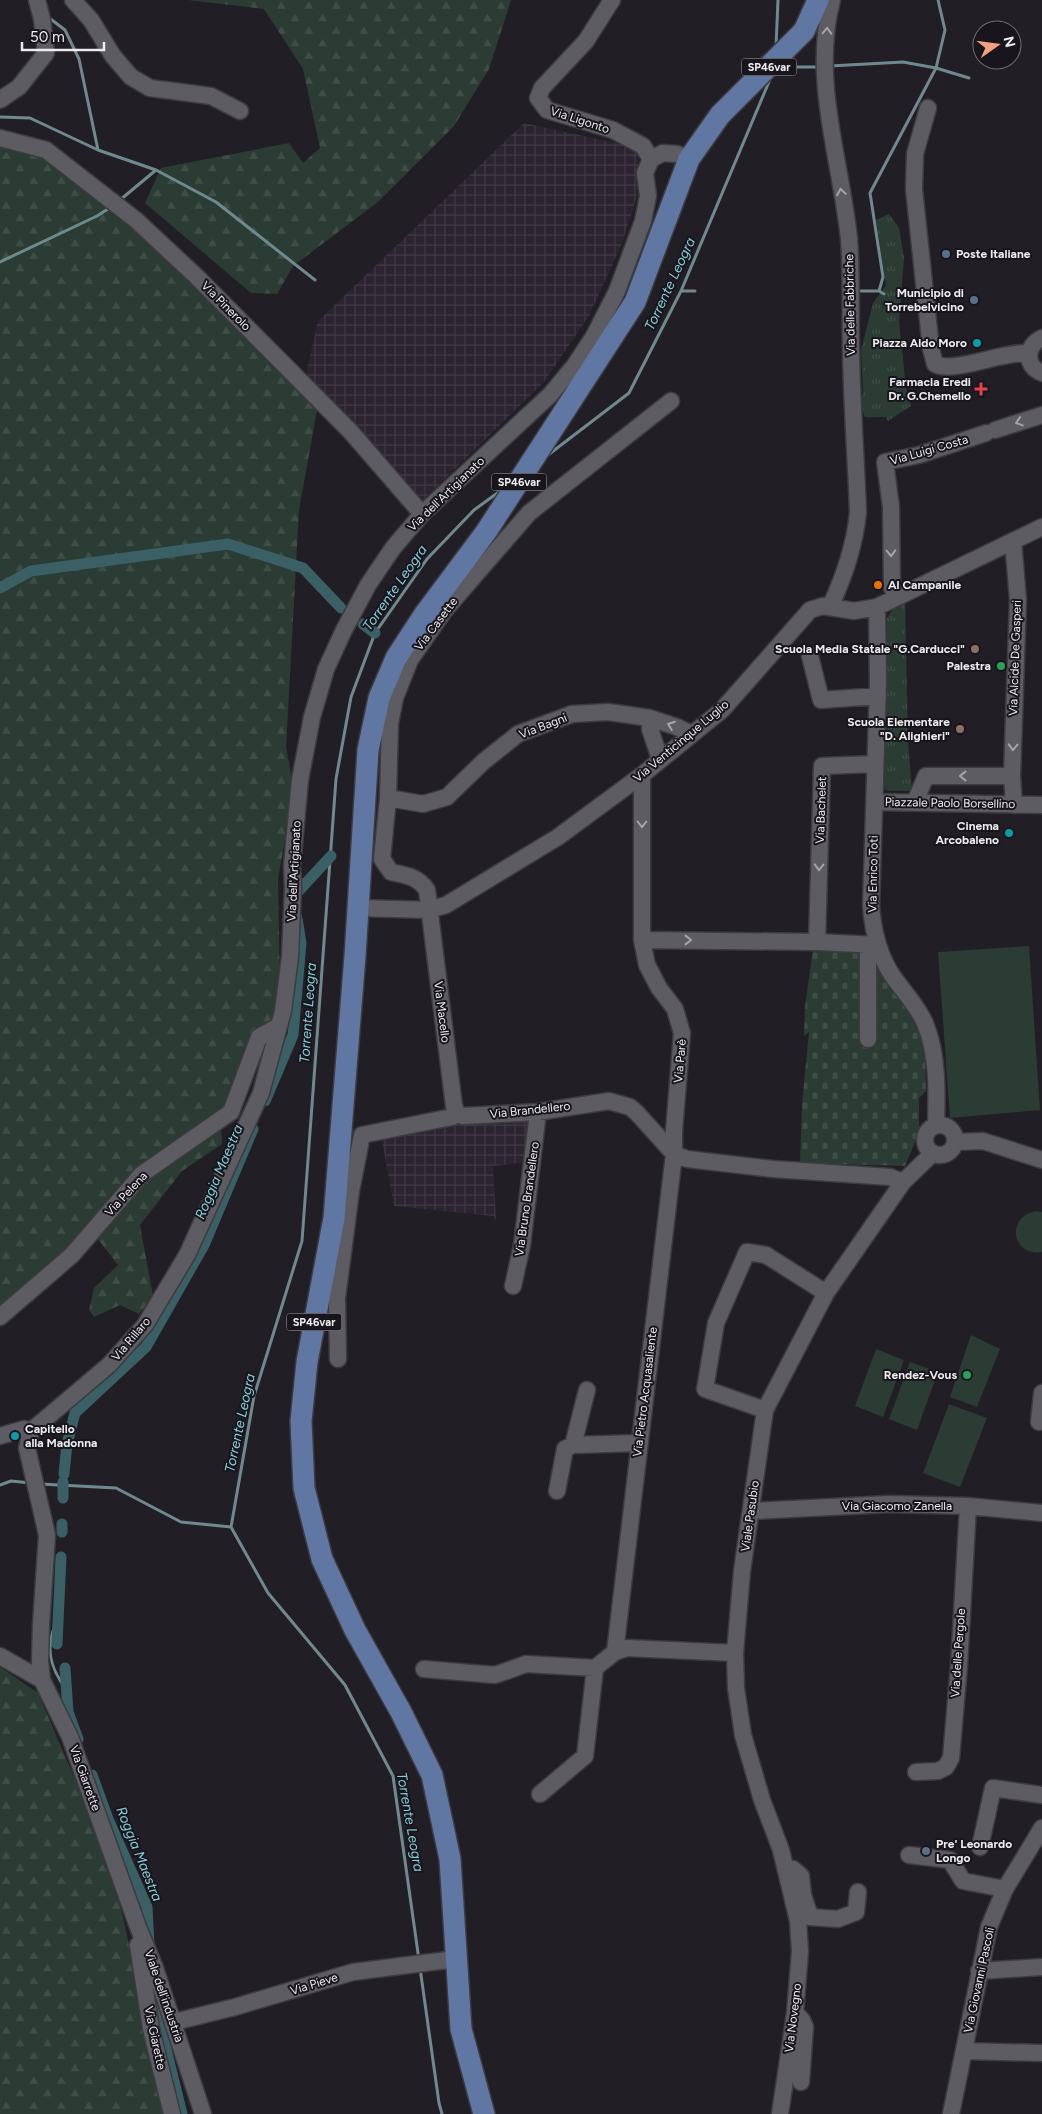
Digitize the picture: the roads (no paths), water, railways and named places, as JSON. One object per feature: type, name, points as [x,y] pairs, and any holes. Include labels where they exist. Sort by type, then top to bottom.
[{"type":"main road","name":"SP46var","points":[[484,2114],[461,2029],[450,1859],[432,1775],[401,1712],[355,1630],[322,1559],[304,1488],[301,1422],[307,1362],[334,1218],[368,750],[379,698],[400,651],[424,615],[486,532],[635,302],[689,159],[720,115],[804,31],[818,0]]},
{"type":"street","points":[[73,0],[91,20],[113,56],[131,77],[150,88],[211,96],[240,112]]},
{"type":"street","name":"Via Ligonto","points":[[612,0],[586,41],[542,88],[538,98],[547,110],[612,130],[643,146],[651,159]]},
{"type":"street","name":"Via delle Fabbriche","points":[[830,607],[839,588],[856,532],[858,512],[849,240],[823,59],[828,16],[832,0]]},
{"type":"street","points":[[0,100],[19,87],[46,53],[39,8]]},
{"type":"street","points":[[928,108],[915,154],[914,189],[934,364],[946,368],[1012,353],[1029,353]]},
{"type":"street","name":"Via Pinerolo","points":[[0,138],[46,150],[114,203],[197,277],[343,424],[422,514]]},
{"type":"street","points":[[651,159],[663,153],[677,154],[689,159]]},
{"type":"street","name":"Via dell'Artigianato","points":[[290,958],[292,866],[300,780],[312,717],[326,669],[368,585],[392,548],[422,514],[550,395],[575,365],[594,336],[617,291],[643,221],[648,196],[645,173],[651,159]]},
{"type":"street","points":[[1042,338],[1033,344],[1029,353],[1031,364],[1037,371],[1042,373]]},
{"type":"street","name":"Via Casette","points":[[429,910],[427,890],[421,881],[410,875],[391,872],[382,859],[388,798],[389,746],[395,698],[410,660],[444,611],[529,513],[671,401]]},
{"type":"street","name":"Via Luigi Costa","points":[[900,596],[892,588],[891,507],[884,462],[919,456],[1042,415]]},
{"type":"street","name":"Via Venticinque Luglio","points":[[358,908],[429,910],[446,905],[558,837],[642,775],[722,710],[810,610],[823,606],[854,611],[877,607],[1042,527]]},
{"type":"street","name":"Via Alcide De Gasperi","points":[[1013,541],[1018,600],[1012,776],[1019,805]]},
{"type":"street","name":"Via Enrico Toti","points":[[877,607],[878,696],[871,906],[873,945],[924,1021],[931,1040],[936,1073],[936,1125]]},
{"type":"street","points":[[810,656],[821,700],[878,696]]},
{"type":"street","name":"Via Bagni","points":[[388,798],[423,804],[447,797],[483,762],[518,734],[572,714],[608,712],[650,718],[678,727],[691,734]]},
{"type":"street","points":[[650,718],[652,736],[660,759]]},
{"type":"street","name":"Via Bachelet","points":[[817,942],[814,905],[822,766],[875,764]]},
{"type":"street","name":"Via Parè","points":[[642,775],[642,940],[647,965],[659,988],[675,1009],[682,1033],[674,1132]]},
{"type":"street","points":[[915,802],[926,776],[1012,776]]},
{"type":"street","name":"Piazzale Paolo Borsellino","points":[[875,802],[1042,805]]},
{"type":"street","name":"Via Macello","points":[[429,910],[454,1106],[457,1113]]},
{"type":"street","points":[[642,940],[817,942],[873,945],[868,1039]]},
{"type":"street","name":"Via Rillaro","points":[[31,1431],[109,1365],[145,1325],[187,1255],[261,1093],[283,1011],[290,958]]},
{"type":"street","name":"Via Pelena","points":[[0,1317],[72,1255],[142,1174],[231,1112],[259,1037],[279,1026]]},
{"type":"street","name":"Via Brandellero","points":[[338,1359],[337,1298],[351,1191],[362,1135],[444,1119],[452,1117],[457,1113],[463,1116],[471,1116],[538,1112],[595,1102],[619,1103],[637,1113],[674,1154]]},
{"type":"street","name":"Via Bruno Brandellero","points":[[513,1286],[522,1244],[538,1112]]},
{"type":"street","points":[[932,1154],[924,1141],[927,1131],[936,1125],[950,1128],[955,1142],[983,1141],[1042,1160]]},
{"type":"street","name":"Via Pietro Acquasaliente","points":[[615,1652],[638,1443],[674,1154],[674,1132]]},
{"type":"street","name":"Viale Pasubio","points":[[798,1921],[786,1870],[743,1735],[736,1688],[735,1653],[742,1571],[766,1410],[826,1293],[903,1182],[932,1154],[942,1156],[951,1151],[955,1142]]},
{"type":"street","points":[[674,1154],[687,1159],[773,1169],[890,1177],[903,1182]]},
{"type":"street","points":[[766,1410],[705,1389],[716,1323],[747,1252],[766,1255],[826,1293]]},
{"type":"street","points":[[573,1445],[587,1390]]},
{"type":"street","points":[[1039,1422],[1042,1393]]},
{"type":"street","points":[[0,1436],[24,1429],[31,1431],[27,1448],[47,1535],[41,1625],[40,1661],[42,1680]]},
{"type":"street","points":[[556,1491],[564,1449],[573,1445],[638,1443]]},
{"type":"street","name":"Via Giacomo Zanella","points":[[752,1512],[889,1504],[968,1506],[1042,1513]]},
{"type":"street","name":"Via delle Pergole","points":[[916,1772],[938,1771],[946,1767],[951,1758],[959,1666],[968,1506]]},
{"type":"street","points":[[424,1669],[495,1675],[526,1664],[595,1668],[615,1652],[627,1648],[735,1653]]},
{"type":"street","points":[[0,1656],[42,1680]]},
{"type":"street","points":[[540,1794],[585,1756],[595,1668]]},
{"type":"street","name":"Via Giarrette","points":[[42,1680],[70,1737],[122,1879]]},
{"type":"street","points":[[980,1847],[992,1788],[1042,1795]]},
{"type":"street","name":"Via Giovanni Pascoli","points":[[951,2114],[989,1927],[1005,1889],[1042,1828]]},
{"type":"street","points":[[909,1856],[950,1860],[963,1881],[1005,1889]]},
{"type":"street","points":[[786,1870],[792,1869],[801,1876],[803,1895],[810,1917],[838,1919],[856,1912],[858,1892]]},
{"type":"street","name":"Viale dell'industria","points":[[122,1879],[174,2022],[203,2114]]},
{"type":"street","name":"Via Giarette","points":[[130,1903],[151,2029],[172,2114]]},
{"type":"street","name":"Via Novegno","points":[[780,2114],[795,2014],[800,1950],[798,1921]]},
{"type":"street","name":"Via Pieve","points":[[174,2022],[235,2008],[353,1972],[456,1959]]},
{"type":"street","points":[[979,1971],[1042,1967]]},
{"type":"street","points":[[795,2014],[802,2020],[805,2027],[801,2082]]},
{"type":"street","points":[[964,2052],[1042,2053]]},
{"type":"waterway","name":"Torrente Leogra","points":[[776,47],[778,0]]},
{"type":"waterway","points":[[879,291],[883,277],[870,193],[936,68],[945,30],[938,0]]},
{"type":"waterway","points":[[48,17],[65,30],[79,59],[98,150]]},
{"type":"waterway","points":[[830,66],[903,62],[936,68],[969,78]]},
{"type":"waterway","points":[[781,67],[820,67]]},
{"type":"waterway","name":"Torrente Leogra","points":[[548,455],[629,393],[681,291],[771,77]]},
{"type":"waterway","points":[[0,117],[30,118],[98,150],[156,170],[216,202],[315,280]]},
{"type":"waterway","points":[[120,200],[156,170]]},
{"type":"waterway","points":[[0,262],[97,216],[111,207]]},
{"type":"waterway","points":[[681,291],[695,291]]},
{"type":"waterway","points":[[856,291],[879,291],[884,294]]},
{"type":"waterway","name":"Torrente Leogra","points":[[419,1960],[393,1776],[345,1685],[268,1593],[231,1527],[254,1396],[302,1241],[336,779],[351,697],[375,633],[427,559],[474,510],[503,489]]},
{"type":"waterway","points":[[0,588],[31,571],[228,544],[303,568],[341,608]]},
{"type":"waterway","points":[[363,624],[375,633]]},
{"type":"waterway","name":"Roggia Maestra","points":[[294,900],[294,896],[331,856]]},
{"type":"waterway","name":"Roggia Maestra","points":[[265,1101],[293,1035],[301,943],[297,918]]},
{"type":"waterway","name":"Roggia Maestra","points":[[64,1474],[67,1444],[75,1413],[146,1347],[204,1245],[253,1129]]},
{"type":"waterway","points":[[0,1485],[11,1481],[31,1483]]},
{"type":"waterway","name":"Roggia Maestra","points":[[63,1482],[63,1498]]},
{"type":"waterway","points":[[40,1484],[116,1488],[181,1522],[231,1527]]},
{"type":"waterway","name":"Roggia Maestra","points":[[62,1524],[62,1532]]},
{"type":"waterway","name":"Roggia Maestra","points":[[57,1644],[61,1557]]},
{"type":"waterway","points":[[59,1618],[54,1627],[50,1646],[56,1673],[67,1690]]},
{"type":"waterway","name":"Roggia Maestra","points":[[65,1668],[68,1712],[78,1739]]},
{"type":"waterway","name":"Roggia Maestra","points":[[92,1775],[108,1819],[147,1907],[149,1945]]},
{"type":"waterway","name":"Torrente Leogra","points":[[420,1968],[442,2114]]},
{"type":"waterway","name":"Roggia Maestra","points":[[153,1996],[182,2114]]},
{"type":"place","name":"Poste Italiane","points":[[946,254]]},
{"type":"place","name":"Municipio di Torrebelvicino","points":[[974,300]]},
{"type":"place","name":"Piazza Aldo Moro","points":[[977,343]]},
{"type":"place","name":"Farmacia Eredi Dr. G.Chemello","points":[[981,389]]},
{"type":"place","name":"Al Campanile","points":[[878,585]]},
{"type":"place","name":"Scuola Media Statale \"G.Carducci\"","points":[[975,649]]},
{"type":"place","name":"Palestra","points":[[1001,666]]},
{"type":"place","name":"Scuola Elementare \"D. Alighieri\"","points":[[960,729]]},
{"type":"place","name":"Cinema Arcobaleno","points":[[1009,833]]},
{"type":"place","name":"Rendez-Vous","points":[[967,1375]]},
{"type":"place","name":"Capitello alla Madonna","points":[[15,1436]]},
{"type":"place","name":"Pre' Leonardo Longo","points":[[926,1851]]}]
